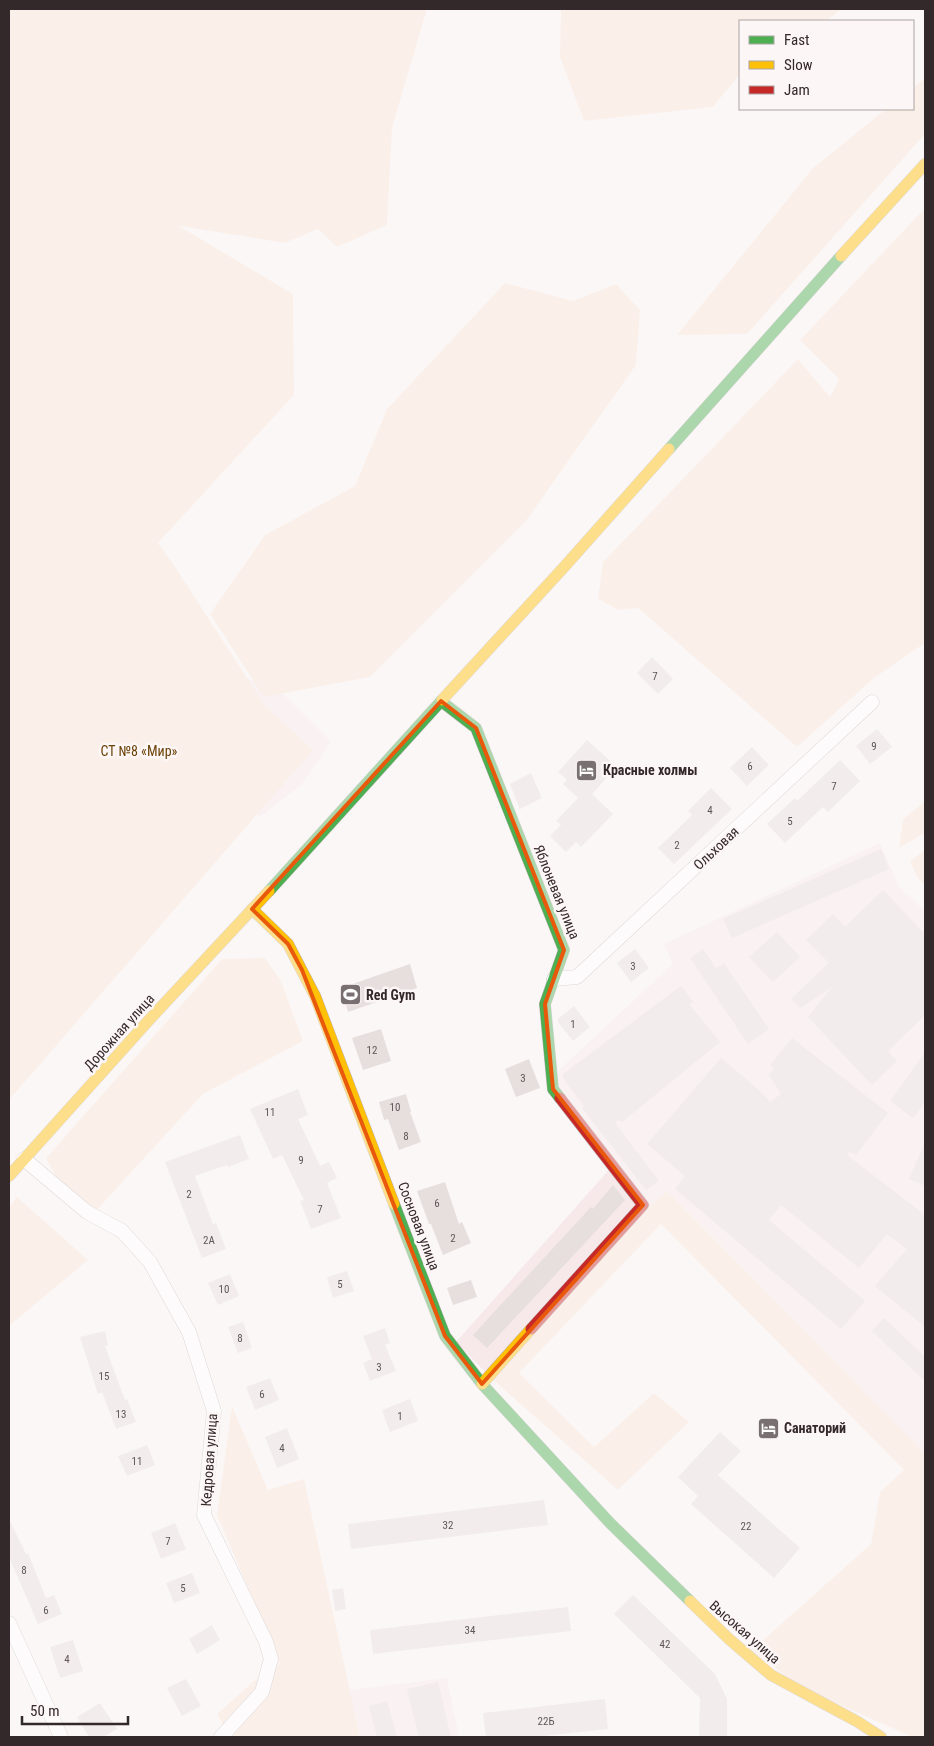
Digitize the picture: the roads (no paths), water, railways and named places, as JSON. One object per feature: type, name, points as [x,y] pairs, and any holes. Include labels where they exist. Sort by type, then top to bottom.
[{"type":"street","name":"Дорожная улица","points":[[9,1176],[565,566],[925,164]]},
{"type":"street","name":"Яблоневая улица","points":[[441,700],[476,728],[564,950],[545,1004],[553,1089],[643,1205],[482,1384]]},
{"type":"street","name":"Ольховая","points":[[554,979],[577,977],[872,702]]},
{"type":"street","name":"Сосновая улица","points":[[252,908],[288,944],[315,996],[446,1336],[482,1384],[610,1523]]},
{"type":"street","name":"Кедровая улица","points":[[24,1159],[87,1212],[122,1231],[150,1262],[189,1332],[214,1411],[204,1515],[266,1642],[271,1659],[262,1692],[221,1737]]},
{"type":"street","name":"Высокая улица","points":[[610,1523],[690,1603],[771,1675],[858,1722],[881,1737]]},
{"type":"street","points":[[9,1624],[61,1737]]},
{"type":"place","name":"Красные холмы","points":[[587,770]]},
{"type":"place","name":"Red Gym","points":[[350,995]]},
{"type":"place","name":"Санаторий","points":[[768,1428]]},
{"type":"park label","name":"СТ №8 «Мир»","points":[[139,751]]}]
